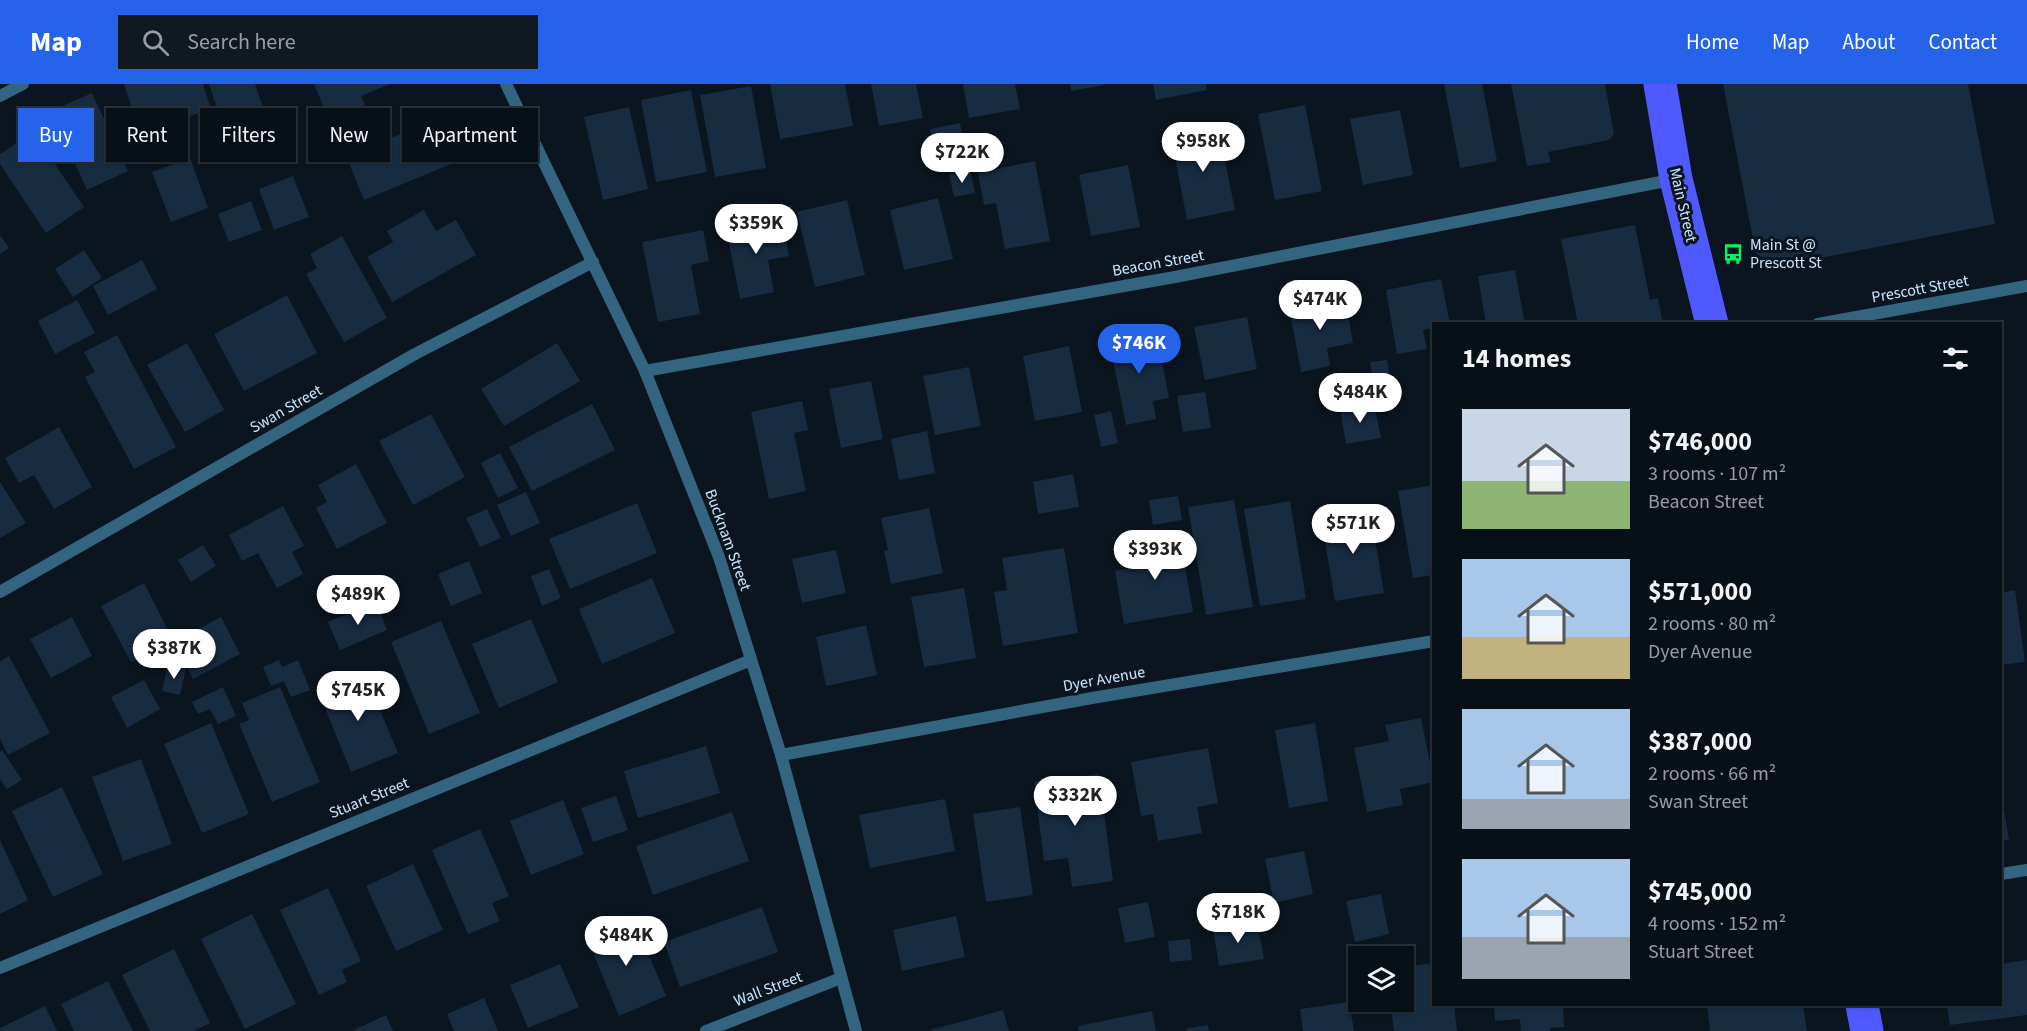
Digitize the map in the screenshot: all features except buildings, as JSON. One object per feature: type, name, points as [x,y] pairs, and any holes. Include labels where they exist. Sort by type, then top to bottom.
[{"type":"main road","name":"Main Street","points":[[1660,84],[1676,179],[1712,322]]},
{"type":"main road","points":[[1862,1006],[1867,1031]]},
{"type":"street","points":[[0,96],[22,84]]},
{"type":"street","name":"Bucknam Street","points":[[506,84],[645,371],[719,557],[781,755],[856,1031]]},
{"type":"street","name":"Beacon Street","points":[[645,371],[1175,277],[1676,179]]},
{"type":"street","name":"Swan Street","points":[[0,592],[415,354],[593,262]]},
{"type":"street","name":"Prescott Street","points":[[1829,322],[2027,286]]},
{"type":"street","name":"Dyer Avenue","points":[[781,755],[1092,698],[1432,641]]},
{"type":"street","name":"Stuart Street","points":[[0,968],[751,660]]},
{"type":"street","points":[[2002,874],[2027,870]]},
{"type":"street","name":"Wall Street","points":[[706,1031],[841,978]]},
{"type":"place","name":"Main St @ Prescott St","points":[[1733,254]]}]
